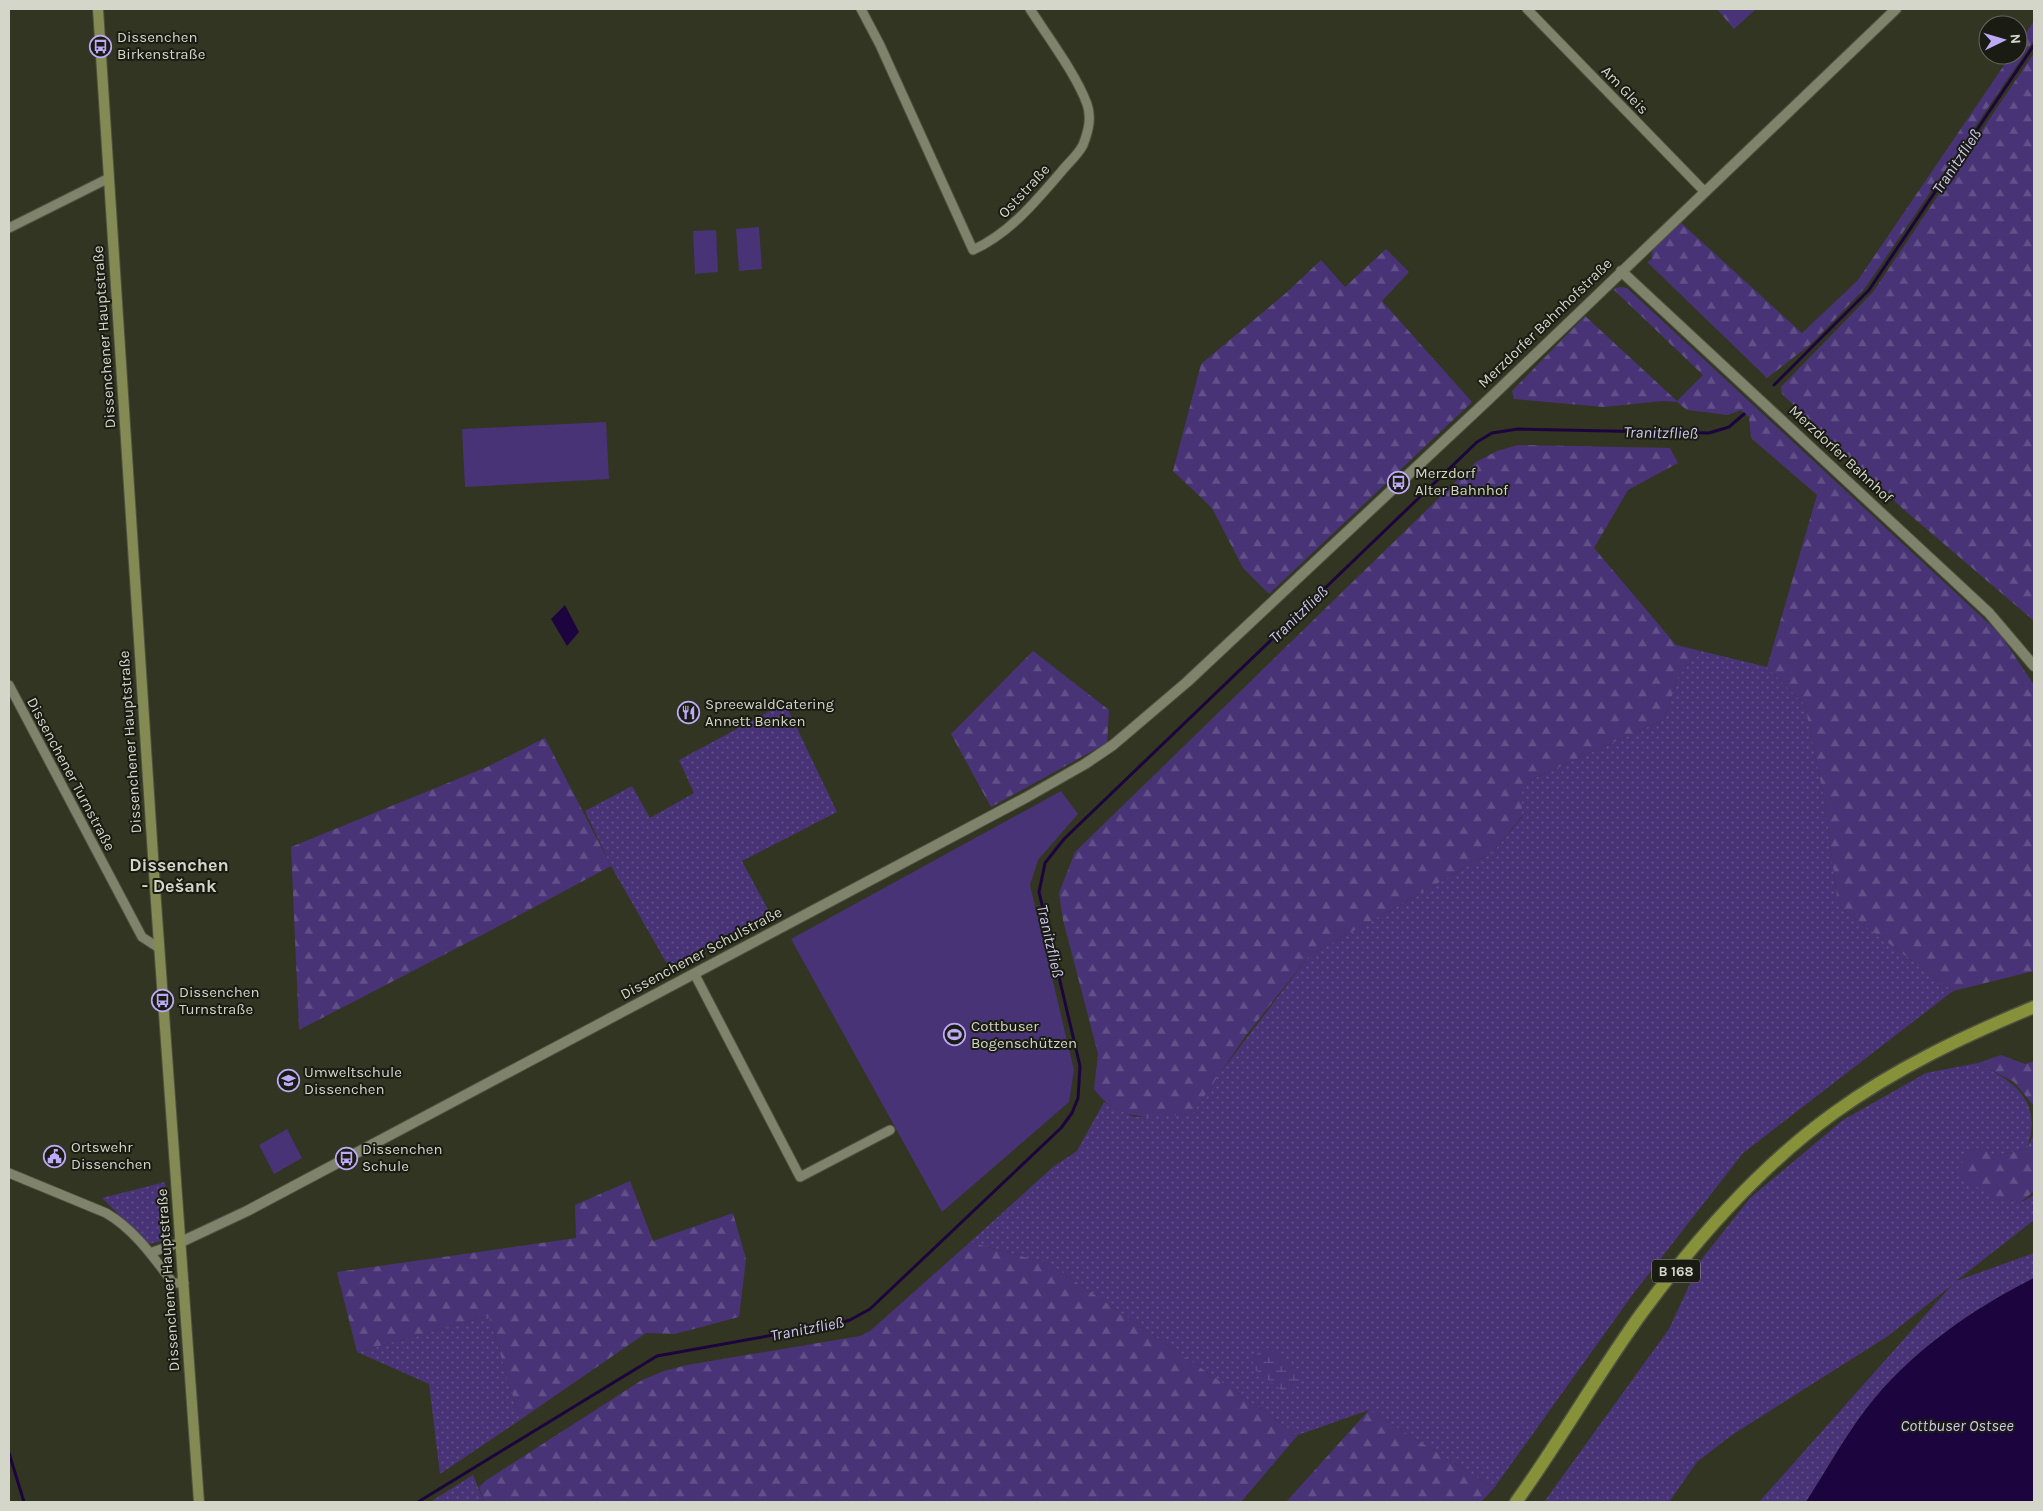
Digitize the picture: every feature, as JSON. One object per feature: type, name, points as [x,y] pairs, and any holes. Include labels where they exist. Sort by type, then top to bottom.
[{"type":"main road","name":"Dissenchener Hauptstraße","points":[[98,9],[159,948],[199,1502]]},
{"type":"main road","name":"B 168","points":[[1516,1502],[1642,1313],[1737,1198],[1790,1147],[1835,1112],[1882,1082],[1955,1041],[2034,1007]]},
{"type":"street","name":"Oststraße","points":[[861,9],[880,46],[973,250],[1006,230],[1026,212],[1082,147],[1087,132],[1090,118],[1087,105],[1077,84],[1030,9]]},
{"type":"street","name":"Am Gleis","points":[[1526,9],[1704,190]]},
{"type":"street","name":"Merzdorfer Bahnhofstraße","points":[[1213,657],[1489,398],[1704,190],[1896,9]]},
{"type":"street","points":[[9,228],[109,178]]},
{"type":"street","name":"Merzdorfer Bahnhof","points":[[1621,271],[1989,613],[2034,666]]},
{"type":"street","name":"Dissenchener Schulstraße","points":[[181,1242],[247,1211],[694,975],[1085,764],[1120,739],[1213,657]]},
{"type":"street","name":"Dissenchener Turnstraße","points":[[9,685],[142,937],[159,948]]},
{"type":"street","points":[[694,975],[800,1177],[890,1130]]},
{"type":"street","points":[[9,1173],[106,1213],[120,1221],[150,1252],[173,1284],[184,1283]]},
{"type":"street","points":[[150,1252],[181,1242]]},
{"type":"green space","points":[[1717,9],[1756,9],[1734,29]]},
{"type":"green space","points":[[2034,21],[2034,40],[2028,49],[2028,30]]},
{"type":"green space","points":[[2034,53],[2034,621],[1902,508],[1782,394],[1781,387],[1873,292],[2026,65],[2028,65]]},
{"type":"green space","points":[[2004,65],[2017,65],[1865,288],[1812,343],[1767,378],[1647,262],[1652,259],[1652,254],[1657,244],[1680,222],[1802,333],[1858,280]]},
{"type":"green space","points":[[759,227],[762,269],[739,271],[736,229]]},
{"type":"green space","points":[[716,230],[718,272],[695,274],[693,231]]},
{"type":"green space","points":[[1386,249],[1409,272],[1382,301],[1472,402],[1269,594],[1243,568],[1212,508],[1173,471],[1201,364],[1286,293],[1321,260],[1345,287]]},
{"type":"green space","points":[[1627,288],[2000,634],[2034,685],[2034,971],[1953,991],[1838,906],[1825,803],[1805,705],[1767,667],[1817,495],[1751,438],[1749,417],[1741,410],[1728,415],[1687,410],[1677,402],[1662,401],[1604,407],[1514,399],[1512,391],[1585,316],[1677,401],[1703,375],[1613,289]]},
{"type":"green space","points":[[606,422],[609,479],[465,487],[462,429]]},
{"type":"green space","points":[[1518,445],[1670,448],[1678,463],[1628,490],[1594,548],[1676,645],[1701,651],[1678,676],[1665,719],[1522,784],[1522,816],[1493,852],[1309,956],[1247,1034],[1192,1114],[1138,1116],[1115,1108],[1094,1089],[1098,1054],[1063,920],[1059,893],[1075,852],[1476,462],[1497,451]]},
{"type":"green space","points":[[1033,651],[1109,710],[1107,743],[991,807],[951,734]]},
{"type":"green space","points":[[1701,651],[1767,667],[1805,705],[1825,803],[1838,906],[1953,991],[1743,1153],[1633,1294],[1494,1488],[1369,1410],[1298,1435],[1050,1264],[970,1242],[1053,1167],[1077,1151],[1104,1102],[1134,1117],[1192,1114],[1211,1085],[1309,956],[1493,852],[1522,817],[1522,784],[1665,719],[1678,676]]},
{"type":"green space","points":[[785,703],[837,812],[742,861],[771,915],[670,969],[611,866],[585,811],[632,786],[650,818],[694,793],[679,760]]},
{"type":"green space","points":[[545,738],[611,866],[299,1030],[291,847],[487,767]]},
{"type":"green space","name":"Cottbuser Bogenschützen","points":[[1061,791],[1078,814],[1038,860],[1030,885],[1074,1070],[1069,1102],[942,1212],[791,939]]},
{"type":"green space","points":[[2001,1055],[2025,1064],[2034,1061],[2034,1106],[2014,1082],[1978,1063]]},
{"type":"green space","points":[[1978,1063],[2004,1078],[2023,1096],[2029,1106],[2031,1132],[2027,1149],[1994,1156],[1985,1146],[1971,1150],[1955,1174],[2020,1203],[2034,1195],[2034,1220],[1956,1281],[2034,1253],[2034,1278],[1965,1318],[1902,1369],[1858,1420],[1806,1502],[1759,1502],[1952,1285],[1888,1336],[1732,1435],[1697,1462],[1669,1502],[1544,1502],[1669,1329],[1701,1260],[1750,1198],[1843,1120],[1926,1073]]},
{"type":"green space","points":[[287,1129],[302,1158],[274,1174],[259,1145]]},
{"type":"green space","points":[[2034,1134],[2034,1191],[2020,1203],[1998,1199],[1954,1174],[1971,1150],[1985,1146],[1994,1156],[2027,1149]]},
{"type":"green space","points":[[630,1181],[653,1241],[733,1213],[746,1259],[739,1317],[675,1334],[646,1333],[520,1420],[489,1316],[357,1352],[337,1272],[576,1238],[575,1205]]},
{"type":"green space","points":[[165,1182],[169,1239],[149,1244],[102,1198]]},
{"type":"green space","points":[[970,1242],[1050,1264],[1298,1435],[1241,1502],[484,1502],[479,1487],[485,1481],[642,1380],[664,1371],[687,1365],[860,1336],[870,1331]]},
{"type":"green space","points":[[489,1316],[520,1420],[440,1474],[429,1384],[357,1352]]},
{"type":"green space","points":[[1262,1348],[1268,1348],[1305,1376],[1289,1396],[1253,1368],[1253,1359]]},
{"type":"green space","points":[[1369,1410],[1494,1488],[1481,1502],[1286,1502]]},
{"type":"green space","points":[[473,1475],[484,1502],[430,1502]]},
{"type":"water","points":[[565,605],[579,632],[567,646],[551,619]]},
{"type":"water","name":"Cottbuser Ostsee","points":[[2034,1278],[2034,1502],[1806,1502],[1858,1420],[1902,1369],[1965,1318]]},
{"type":"waterway","name":"Tranitzfließ","points":[[1774,385],[1869,290],[2034,45]]},
{"type":"waterway","name":"Tranitzfließ","points":[[418,1502],[657,1356],[840,1323],[850,1320],[870,1309],[1061,1128],[1072,1113],[1078,1098],[1080,1066],[1039,892],[1045,863],[1064,839],[1477,442],[1492,433],[1518,429],[1709,433],[1729,427],[1744,414]]},
{"type":"waterway","points":[[9,1453],[24,1502]]},
{"type":"place","name":"Dissenchen Birkenstraße","points":[[101,46]]},
{"type":"place","name":"Merzdorf Alter Bahnhof","points":[[1399,482]]},
{"type":"place","name":"SpreewaldCatering Annett Benken","points":[[689,713]]},
{"type":"place","name":"Dissenchen Turnstraße","points":[[163,1001]]},
{"type":"place","name":"Cottbuser Bogenschützen","points":[[955,1035]]},
{"type":"place","name":"Umweltschule Dissenchen","points":[[288,1081]]},
{"type":"place","name":"Ortswehr Dissenchen","points":[[55,1156]]},
{"type":"place","name":"Dissenchen Schule","points":[[346,1158]]},
{"type":"district","name":"Dissenchen - Dešank","points":[[179,875]]}]
